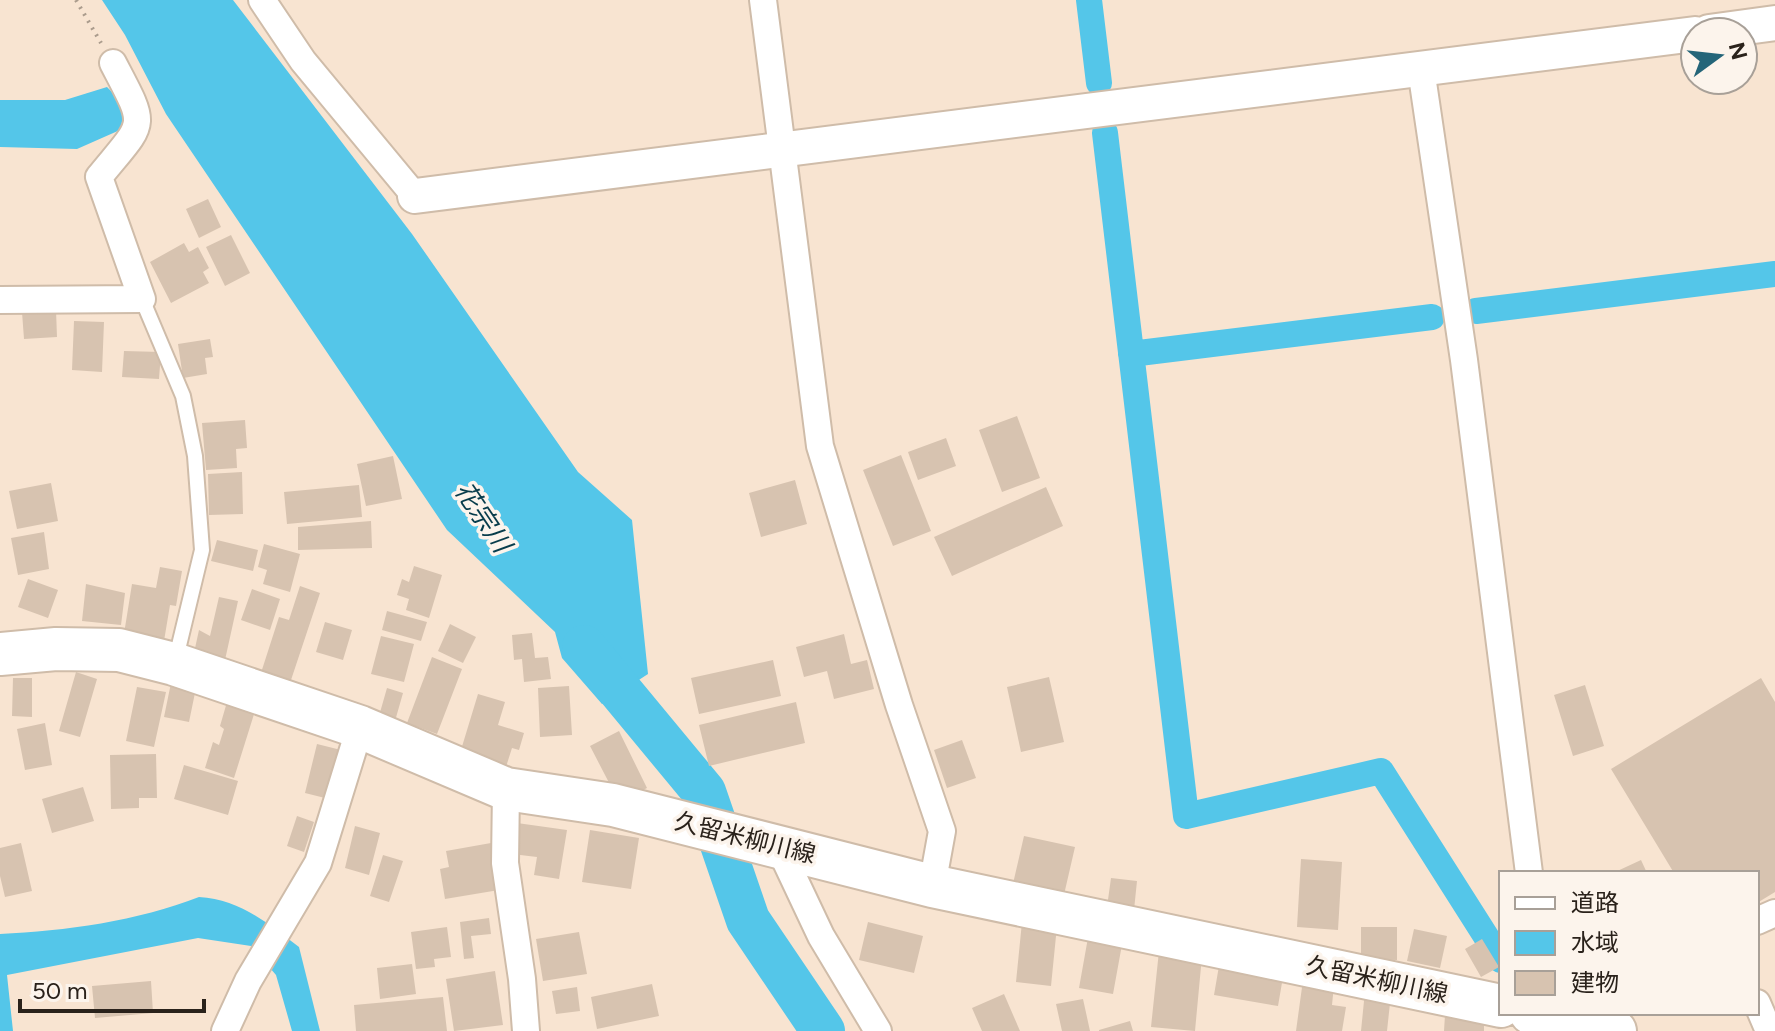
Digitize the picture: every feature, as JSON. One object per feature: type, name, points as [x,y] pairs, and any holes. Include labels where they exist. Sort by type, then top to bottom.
[{"type":"main road","name":"久留米柳川線","points":[[0,654],[56,649],[119,650],[174,664],[360,727],[506,789],[613,805],[932,886],[1499,1006]]},
{"type":"main road","points":[[1540,1018],[1615,1031]]},
{"type":"street","points":[[262,0],[303,61],[415,196],[1679,36]]},
{"type":"street","points":[[763,0],[820,446],[899,705],[942,831],[932,886]]},
{"type":"street","points":[[0,300],[142,299],[99,177],[137,130],[139,113],[113,63]]},
{"type":"street","points":[[1421,69],[1462,345],[1529,871]]},
{"type":"street","points":[[225,1031],[248,981],[318,863],[360,727]]},
{"type":"street","points":[[506,789],[505,863],[522,979],[526,1031]]},
{"type":"street","points":[[764,843],[878,1031]]},
{"type":"street","points":[[1759,1008],[1769,1031]]},
{"type":"lane","points":[[142,299],[183,396],[195,456],[202,550],[174,664]]},
{"type":"path","points":[[76,0],[113,63]]},
{"type":"water","points":[[102,0],[233,0],[412,234],[578,472],[632,520],[648,674],[602,704],[562,658],[555,632],[447,530],[166,114],[125,35]]},
{"type":"water","points":[[107,87],[120,107],[120,130],[77,149],[0,147],[0,100],[65,100]]},
{"type":"water","points":[[199,897],[240,907],[299,947],[320,1031],[292,1031],[276,975],[251,946],[198,938],[7,975],[13,1031],[0,1031],[0,934],[101,923]]},
{"type":"building","points":[[208,199],[221,227],[199,238],[186,209]]},
{"type":"building","points":[[231,235],[250,273],[225,286],[206,247]]},
{"type":"building","points":[[184,243],[189,252],[198,247],[209,268],[203,272],[209,283],[171,303],[150,262]]},
{"type":"building","points":[[56,310],[57,337],[24,339],[22,312]]},
{"type":"building","points":[[74,321],[104,322],[102,372],[72,370]]},
{"type":"building","points":[[210,339],[213,357],[205,358],[207,374],[183,378],[178,344]]},
{"type":"building","points":[[124,351],[161,352],[159,379],[122,377]]},
{"type":"building","points":[[1017,416],[1040,478],[1002,492],[979,430]]},
{"type":"building","points":[[245,420],[247,448],[236,449],[237,468],[206,470],[202,423]]},
{"type":"building","points":[[946,438],[956,466],[918,480],[908,452]]},
{"type":"building","points":[[901,455],[931,531],[893,546],[863,470]]},
{"type":"building","points":[[393,456],[402,499],[366,506],[357,464]]},
{"type":"building","points":[[242,472],[243,514],[209,515],[208,474]]},
{"type":"building","points":[[795,480],[807,524],[761,537],[749,493]]},
{"type":"building","points":[[51,483],[58,521],[17,529],[9,491]]},
{"type":"building","points":[[359,485],[362,517],[287,524],[284,492]]},
{"type":"building","points":[[1046,487],[1063,526],[952,576],[934,537]]},
{"type":"building","points":[[371,521],[372,548],[298,550],[298,527]]},
{"type":"building","points":[[44,532],[49,569],[18,575],[11,538]]},
{"type":"building","points":[[217,540],[258,550],[253,571],[211,561]]},
{"type":"building","points":[[264,544],[300,554],[290,592],[263,584],[267,570],[258,567]]},
{"type":"building","points":[[414,566],[442,575],[429,618],[406,610],[409,599],[397,595],[402,579],[409,582]]},
{"type":"building","points":[[160,567],[182,571],[176,606],[170,605],[163,647],[123,640],[132,584],[156,588]]},
{"type":"building","points":[[28,579],[58,590],[48,618],[18,607]]},
{"type":"building","points":[[86,584],[125,593],[121,625],[82,621]]},
{"type":"building","points":[[300,586],[320,593],[288,689],[259,679],[279,617],[289,620]]},
{"type":"building","points":[[252,589],[280,599],[270,630],[241,620]]},
{"type":"building","points":[[219,597],[238,601],[223,669],[192,662],[199,630],[210,636]]},
{"type":"building","points":[[387,611],[427,622],[421,641],[382,630]]},
{"type":"building","points":[[325,622],[352,630],[343,660],[316,652]]},
{"type":"building","points":[[450,624],[476,637],[463,663],[438,651]]},
{"type":"building","points":[[532,633],[535,658],[548,657],[551,679],[524,682],[522,659],[514,660],[512,635]]},
{"type":"building","points":[[844,634],[851,664],[867,660],[874,689],[834,699],[827,671],[804,677],[796,647]]},
{"type":"building","points":[[381,636],[414,644],[404,682],[371,674]]},
{"type":"building","points":[[432,657],[462,669],[437,734],[407,723]]},
{"type":"building","points":[[773,660],[781,696],[699,714],[691,678]]},
{"type":"building","points":[[76,672],[97,679],[80,737],[59,731]]},
{"type":"building","points":[[1049,677],[1064,742],[1021,752],[1007,687]]},
{"type":"building","points":[[13,678],[32,678],[32,717],[12,716]]},
{"type":"building","points":[[1761,678],[1775,702],[1775,892],[1759,902],[1759,871],[1673,871],[1611,769]]},
{"type":"building","points":[[171,683],[196,688],[189,722],[164,717]]},
{"type":"building","points":[[1585,685],[1604,746],[1573,756],[1554,695]]},
{"type":"building","points":[[569,686],[572,735],[540,737],[538,688]]},
{"type":"building","points":[[137,687],[166,692],[154,747],[126,741]]},
{"type":"building","points":[[387,688],[403,693],[395,721],[379,716]]},
{"type":"building","points":[[478,694],[505,702],[498,725],[524,733],[519,750],[512,748],[505,770],[457,763]]},
{"type":"building","points":[[227,702],[255,711],[234,778],[205,768],[213,742],[219,745],[224,729],[220,726]]},
{"type":"building","points":[[796,702],[805,743],[709,766],[699,725]]},
{"type":"building","points":[[45,723],[52,765],[25,770],[17,729]]},
{"type":"building","points":[[619,731],[647,788],[619,802],[590,746]]},
{"type":"building","points":[[962,740],[976,778],[947,788],[934,750]]},
{"type":"building","points":[[317,744],[341,750],[329,799],[305,793]]},
{"type":"building","points":[[156,754],[157,798],[139,798],[139,808],[111,809],[110,755]]},
{"type":"building","points":[[184,765],[238,781],[228,815],[174,799]]},
{"type":"building","points":[[83,787],[94,821],[52,833],[42,799]]},
{"type":"building","points":[[297,816],[314,822],[304,852],[287,846]]},
{"type":"building","points":[[517,823],[567,830],[559,879],[534,875],[537,857],[512,854]]},
{"type":"building","points":[[355,826],[380,833],[369,875],[345,868]]},
{"type":"building","points":[[590,830],[639,838],[631,889],[582,882]]},
{"type":"building","points":[[1024,836],[1075,847],[1063,899],[1012,888]]},
{"type":"building","points":[[21,843],[32,891],[5,897],[0,876],[0,848]]},
{"type":"building","points":[[491,843],[499,890],[445,899],[440,869],[449,867],[446,851]]},
{"type":"building","points":[[383,855],[403,861],[389,902],[370,896]]},
{"type":"building","points":[[1301,859],[1342,862],[1338,930],[1297,927]]},
{"type":"building","points":[[1641,860],[1646,871],[1617,871]]},
{"type":"building","points":[[1111,878],[1137,881],[1134,910],[1107,907]]},
{"type":"building","points":[[489,918],[491,934],[471,936],[474,958],[464,959],[460,922]]},
{"type":"building","points":[[868,922],[923,936],[914,973],[859,960]]},
{"type":"building","points":[[1022,922],[1057,926],[1051,986],[1016,982]]},
{"type":"building","points":[[447,927],[451,957],[434,959],[435,967],[416,969],[411,932]]},
{"type":"building","points":[[1361,927],[1397,927],[1397,960],[1361,959]]},
{"type":"building","points":[[1414,929],[1447,936],[1440,968],[1407,961]]},
{"type":"building","points":[[579,932],[587,974],[543,981],[536,939]]},
{"type":"building","points":[[1089,932],[1123,939],[1113,994],[1079,988]]},
{"type":"building","points":[[1482,939],[1499,967],[1481,977],[1465,949]]},
{"type":"building","points":[[1159,951],[1202,956],[1195,1031],[1151,1027]]},
{"type":"building","points":[[1220,960],[1284,971],[1278,1006],[1214,995]]},
{"type":"building","points":[[412,964],[416,994],[380,999],[377,968]]},
{"type":"building","points":[[495,971],[503,1025],[454,1031],[446,979]]},
{"type":"building","points":[[1303,980],[1334,985],[1332,1005],[1346,1007],[1342,1031],[1296,1031]]},
{"type":"building","points":[[151,981],[153,1013],[95,1018],[92,986]]},
{"type":"building","points":[[652,984],[659,1016],[597,1029],[591,997]]},
{"type":"building","points":[[577,987],[580,1011],[556,1014],[552,991]]},
{"type":"building","points":[[1365,991],[1391,994],[1387,1031],[1361,1031]]},
{"type":"building","points":[[1004,994],[1020,1031],[982,1031],[972,1008]]},
{"type":"building","points":[[443,997],[447,1031],[356,1031],[354,1005]]},
{"type":"building","points":[[1083,999],[1090,1031],[1062,1031],[1056,1004]]},
{"type":"building","points":[[1445,1015],[1484,1016],[1484,1031],[1444,1031]]},
{"type":"building","points":[[1130,1021],[1133,1031],[1099,1031],[1099,1030]]},
{"type":"waterway","points":[[1089,0],[1099,83]]},
{"type":"waterway","points":[[1105,133],[1186,816],[1381,771],[1499,957]]},
{"type":"waterway","points":[[1476,311],[1775,274]]},
{"type":"waterway","points":[[1131,354],[1432,317]]},
{"type":"waterway","name":"花宗川","points":[[584,647],[704,792],[748,920],[823,1031]]}]
